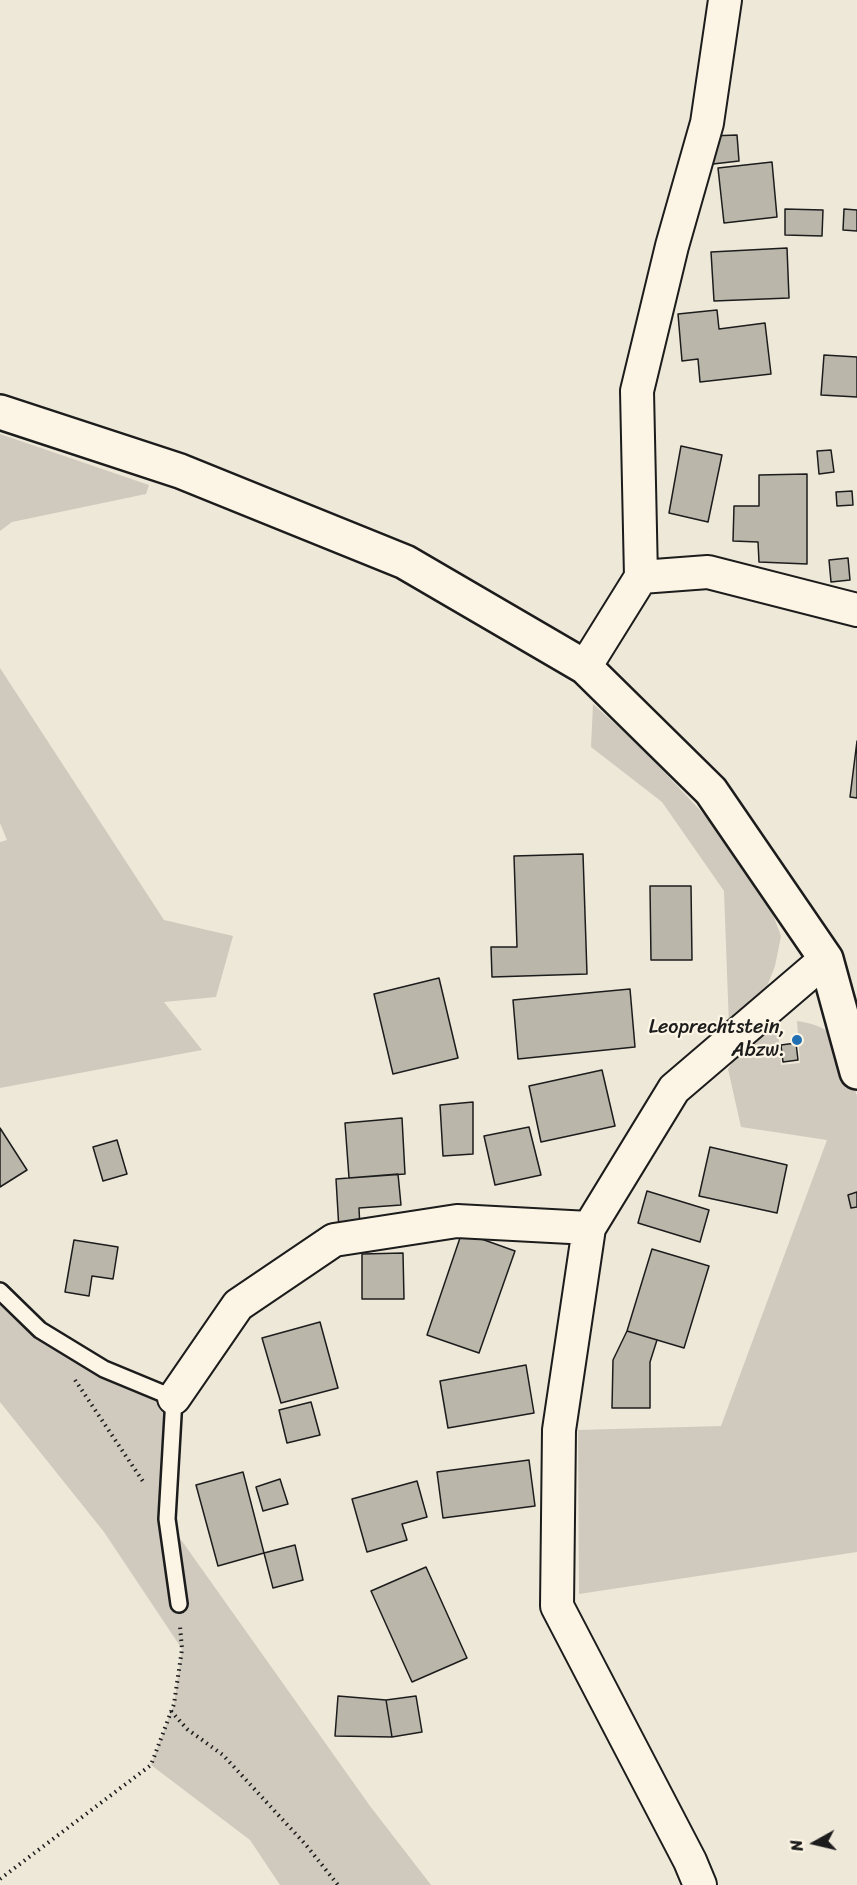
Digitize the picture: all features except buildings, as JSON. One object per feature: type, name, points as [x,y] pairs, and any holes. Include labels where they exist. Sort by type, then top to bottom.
[{"type":"street","points":[[585,667],[641,577],[637,391],[672,246],[707,123],[725,0]]},
{"type":"street","points":[[0,412],[180,471],[405,562],[585,667],[711,791],[826,959],[857,1072]]},
{"type":"street","points":[[641,577],[708,572],[857,610]]},
{"type":"street","points":[[700,1885],[690,1861],[557,1606],[559,1430],[590,1228],[674,1089],[826,959]]},
{"type":"street","points":[[174,1398],[238,1305],[334,1240],[457,1221],[590,1228]]},
{"type":"lane","points":[[0,1291],[40,1330],[104,1369],[174,1398],[167,1519],[179,1604]]},
{"type":"path","points":[[71,1375],[167,1519]]},
{"type":"path","points":[[0,1879],[151,1766],[171,1710],[182,1649],[179,1604]]},
{"type":"path","points":[[171,1710],[187,1729],[223,1755],[306,1845],[338,1885]]},
{"type":"shaded area","points":[[0,434],[149,485],[146,494],[12,522],[0,531]]},
{"type":"shaded area","points":[[0,668],[164,920],[233,936],[216,997],[164,1002],[202,1050],[0,1088],[0,842],[7,840],[0,823]]},
{"type":"shaded area","points":[[593,704],[644,750],[709,820],[766,896],[781,936],[775,966],[766,989],[729,1026],[724,891],[662,802],[591,747]]},
{"type":"shaded area","points":[[797,1021],[826,1030],[835,1037],[846,1056],[857,1096],[857,1552],[579,1594],[578,1430],[721,1426],[827,1140],[741,1127],[728,1069],[749,1044],[762,1035],[778,1029],[781,1065],[800,1063]]},
{"type":"shaded area","points":[[0,1291],[42,1332],[174,1398],[167,1520],[370,1806],[431,1885],[280,1885],[250,1840],[151,1765],[174,1704],[182,1649],[104,1532],[0,1402]]},
{"type":"place","name":"Leoprechtstein, Abzw.","points":[[797,1040]]}]
